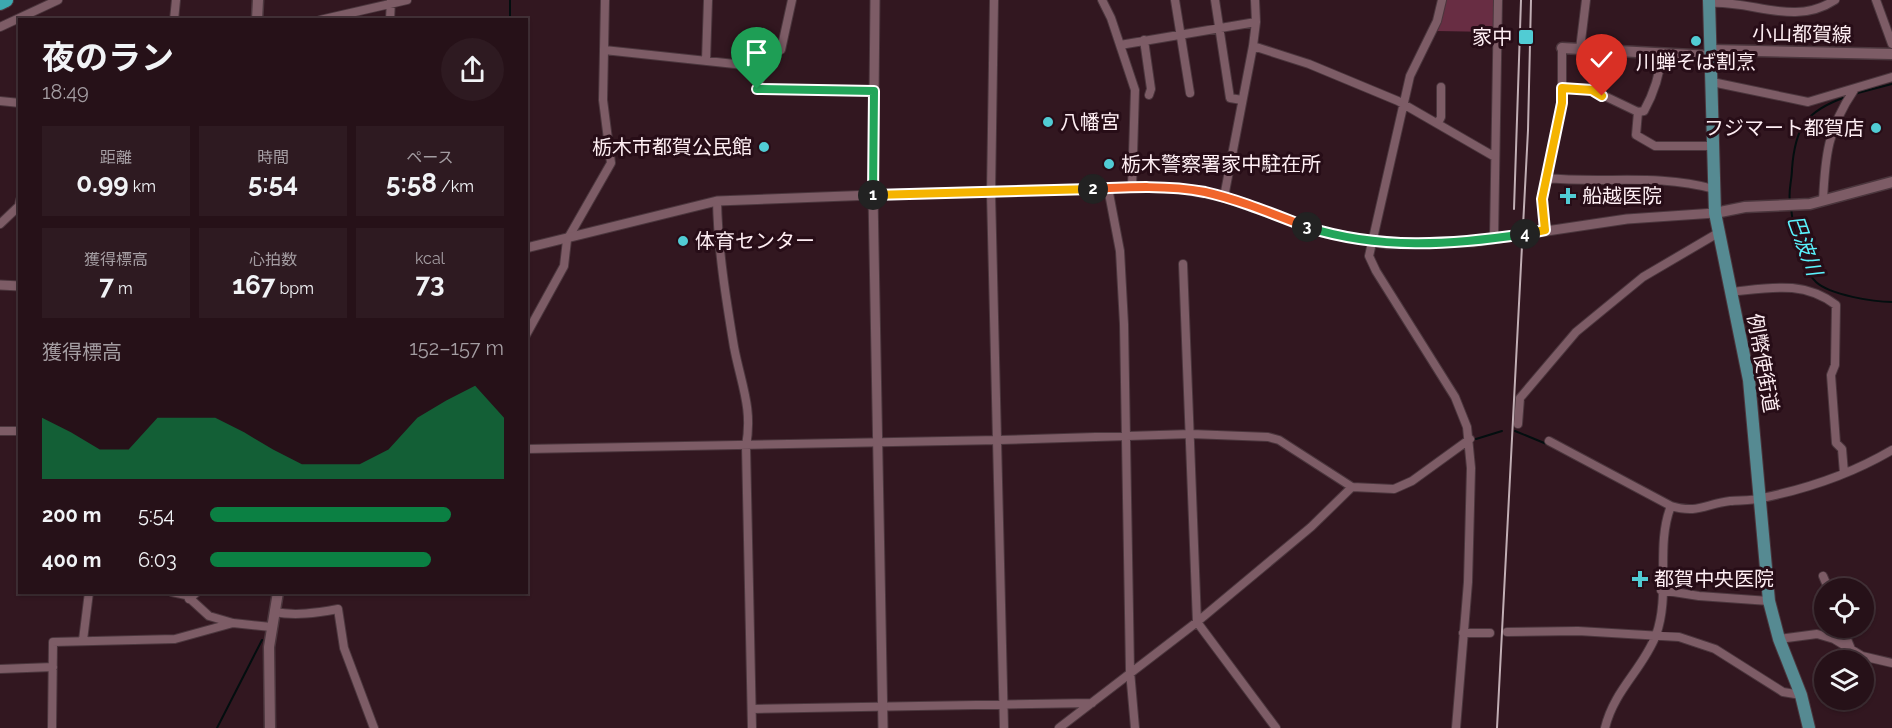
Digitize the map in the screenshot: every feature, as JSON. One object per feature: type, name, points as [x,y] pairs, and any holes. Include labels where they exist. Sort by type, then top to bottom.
[{"type":"highway","points":[[0,3],[6,0]]},
{"type":"main road","points":[[256,18],[258,0]]},
{"type":"main road","name":"例幣使街道","points":[[1709,1],[1715,213],[1749,380],[1769,601],[1779,639],[1801,695],[1809,728]]},
{"type":"main road","name":"小山都賀線","points":[[1562,48],[1662,53],[1892,54]]},
{"type":"main road","points":[[1715,213],[1744,207],[1795,206],[1823,201],[1892,182]]},
{"type":"main road","points":[[270,728],[268,673],[271,627],[278,594]]},
{"type":"street","points":[[19,18],[58,0]]},
{"type":"street","points":[[174,18],[177,0]]},
{"type":"street","points":[[327,18],[391,1],[407,0]]},
{"type":"street","points":[[528,331],[564,266],[567,240],[611,163],[603,100],[605,0]]},
{"type":"street","points":[[706,61],[708,0]]},
{"type":"street","points":[[792,0],[781,50],[768,53],[757,89],[874,91]]},
{"type":"street","points":[[874,0],[873,195],[883,728]]},
{"type":"street","points":[[994,0],[991,193],[999,440],[1004,728]]},
{"type":"street","points":[[1102,0],[1112,18],[1135,96],[1132,187]]},
{"type":"street","points":[[1175,0],[1190,93]]},
{"type":"street","points":[[1215,0],[1230,98],[1242,100]]},
{"type":"street","points":[[1224,197],[1253,46],[1256,22],[1255,0]]},
{"type":"street","points":[[1442,0],[1437,21],[1410,76],[1369,256],[1376,271],[1455,397],[1470,439],[1468,582],[1456,728]]},
{"type":"street","points":[[1494,238],[1498,0]]},
{"type":"street","points":[[1580,49],[1586,0]]},
{"type":"street","points":[[1709,1],[1726,1],[1782,13],[1816,9],[1835,0]]},
{"type":"street","points":[[1876,0],[1892,44]]},
{"type":"street","points":[[390,18],[391,1]]},
{"type":"street","points":[[0,27],[18,19]]},
{"type":"street","points":[[1120,45],[1256,22]]},
{"type":"street","points":[[1144,40],[1151,89],[1149,95]]},
{"type":"street","points":[[1253,46],[1309,64],[1405,104],[1495,157]]},
{"type":"street","points":[[1545,230],[1542,199],[1562,103],[1562,48]]},
{"type":"street","points":[[604,50],[763,67]]},
{"type":"street","points":[[1562,88],[1592,90],[1638,112],[1644,111],[1660,73],[1662,53]]},
{"type":"street","points":[[1712,82],[1798,102],[1808,102],[1892,77]]},
{"type":"street","points":[[1438,123],[1441,117],[1441,87]]},
{"type":"street","points":[[1823,201],[1824,162],[1831,132],[1854,90]]},
{"type":"street","points":[[0,101],[18,103]]},
{"type":"street","points":[[1638,112],[1636,135],[1655,146],[1713,146]]},
{"type":"street","points":[[1546,178],[1652,178],[1688,182],[1714,189]]},
{"type":"street","points":[[528,248],[567,240],[717,201],[1132,187],[1183,189],[1224,197],[1326,233],[1372,242],[1448,243],[1627,219],[1715,213]]},
{"type":"street","points":[[1108,188],[1120,251],[1127,435],[1130,671],[1136,728]]},
{"type":"street","points":[[717,201],[723,279],[751,421],[746,446],[752,728]]},
{"type":"street","points":[[0,224],[18,207]]},
{"type":"street","points":[[1518,424],[1519,401],[1576,332],[1643,277],[1718,233]]},
{"type":"street","points":[[1183,264],[1197,622],[1276,728]]},
{"type":"street","points":[[0,285],[18,286]]},
{"type":"street","points":[[1730,292],[1787,286],[1819,292],[1836,305],[1835,365],[1831,375],[1836,443],[1842,449],[1844,473]]},
{"type":"street","points":[[0,431],[18,431]]},
{"type":"street","points":[[528,450],[999,440],[1127,435],[1191,434],[1269,437],[1279,440],[1352,487],[1394,489],[1412,481],[1470,439]]},
{"type":"street","points":[[1549,441],[1671,506],[1698,510],[1725,502],[1760,499],[1844,473],[1892,450]]},
{"type":"street","points":[[1059,728],[1130,671],[1197,622],[1311,527],[1352,487]]},
{"type":"street","points":[[1605,728],[1614,701],[1656,636],[1660,617],[1664,545],[1671,506]]},
{"type":"street","points":[[1661,590],[1699,596],[1769,601]]},
{"type":"street","points":[[83,640],[89,594]]},
{"type":"street","points":[[181,594],[186,595],[209,616],[233,623],[271,627]]},
{"type":"street","points":[[189,599],[195,594]]},
{"type":"street","points":[[274,612],[289,615],[313,614],[338,609],[344,648],[374,728]]},
{"type":"street","points":[[52,728],[53,642],[175,639],[233,623]]},
{"type":"street","points":[[1507,632],[1578,631],[1697,641],[1734,660],[1769,686],[1783,692],[1801,695]]},
{"type":"street","points":[[1463,633],[1490,633]]},
{"type":"street","points":[[1779,639],[1817,634],[1875,660],[1892,663]]},
{"type":"street","points":[[1846,638],[1851,649]]},
{"type":"street","points":[[0,669],[52,667]]},
{"type":"street","points":[[752,709],[1092,702]]},
{"type":"shaded area","points":[[1444,0],[1495,0],[1494,32],[1436,31],[1441,20]]},
{"type":"waterway","points":[[510,0],[510,18]]},
{"type":"waterway","name":"巴波川","points":[[1854,94],[1892,84]]},
{"type":"waterway","name":"巴波川","points":[[1790,202],[1794,155],[1800,132],[1805,123],[1821,108],[1846,97]]},
{"type":"waterway","name":"巴波川","points":[[1791,208],[1802,258],[1816,282],[1841,294],[1874,301],[1892,302]]},
{"type":"waterway","points":[[1476,439],[1502,431]]},
{"type":"waterway","points":[[1515,431],[1549,445]]},
{"type":"waterway","points":[[217,728],[262,640]]},
{"type":"railway","points":[[1514,209],[1521,0]]},
{"type":"railway","points":[[1497,728],[1528,130],[1531,0]]},
{"type":"place","name":"家中","points":[[1526,37]]},
{"type":"place","name":"川蝉そば割烹","points":[[1696,41]]},
{"type":"place","name":"八幡宮","points":[[1048,122]]},
{"type":"place","name":"フジマート都賀店","points":[[1876,128]]},
{"type":"place","name":"栃木市都賀公民館","points":[[764,147]]},
{"type":"place","name":"栃木警察署家中駐在所","points":[[1109,164]]},
{"type":"place","name":"船越医院","points":[[1568,196]]},
{"type":"place","name":"体育センター","points":[[683,241]]},
{"type":"place","name":"都賀中央医院","points":[[1640,579]]},
{"type":"route","points":[[757,89],[874,91],[873,195],[1132,187],[1183,189],[1247,204],[1326,233],[1349,239],[1387,244],[1473,242],[1545,230],[1542,199],[1562,103],[1562,88],[1592,90],[1602,96]]}]
